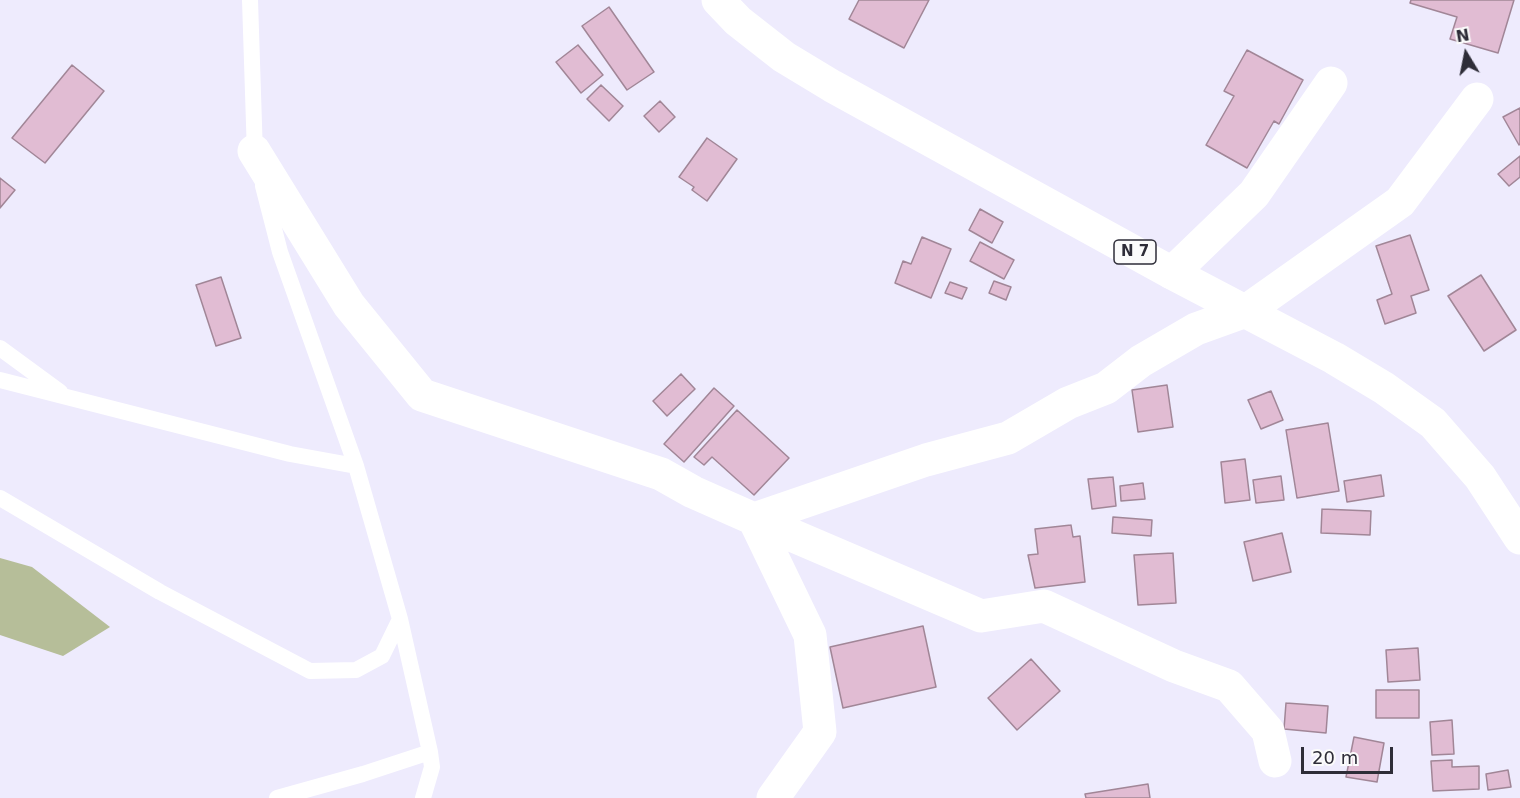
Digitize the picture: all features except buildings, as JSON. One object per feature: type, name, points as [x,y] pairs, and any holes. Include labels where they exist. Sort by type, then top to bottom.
[{"type":"street","name":"N 7","points":[[718,0],[738,21],[784,57],[822,80],[1384,388],[1433,423],[1480,477],[1520,538]]},
{"type":"street","points":[[1172,273],[1254,194],[1331,83]]},
{"type":"street","points":[[754,519],[926,460],[1008,438],[1068,403],[1106,388],[1141,361],[1196,329],[1246,311],[1400,202],[1477,99]]},
{"type":"street","points":[[254,151],[349,305],[422,395],[661,474],[693,492],[981,616],[1044,606],[1174,666],[1229,686],[1268,731],[1275,761]]},
{"type":"street","points":[[754,519],[810,635],[820,732],[773,798]]},
{"type":"lane","points":[[250,0],[254,151],[280,252],[356,466],[400,619],[432,767],[423,798]]},
{"type":"lane","points":[[0,348],[69,398]]},
{"type":"lane","points":[[0,380],[290,454],[356,466]]},
{"type":"lane","points":[[0,498],[160,592],[310,671],[356,670],[382,657],[400,619]]},
{"type":"lane","points":[[277,798],[430,752]]},
{"type":"green space","points":[[0,558],[32,567],[110,627],[63,656],[0,635]]}]
